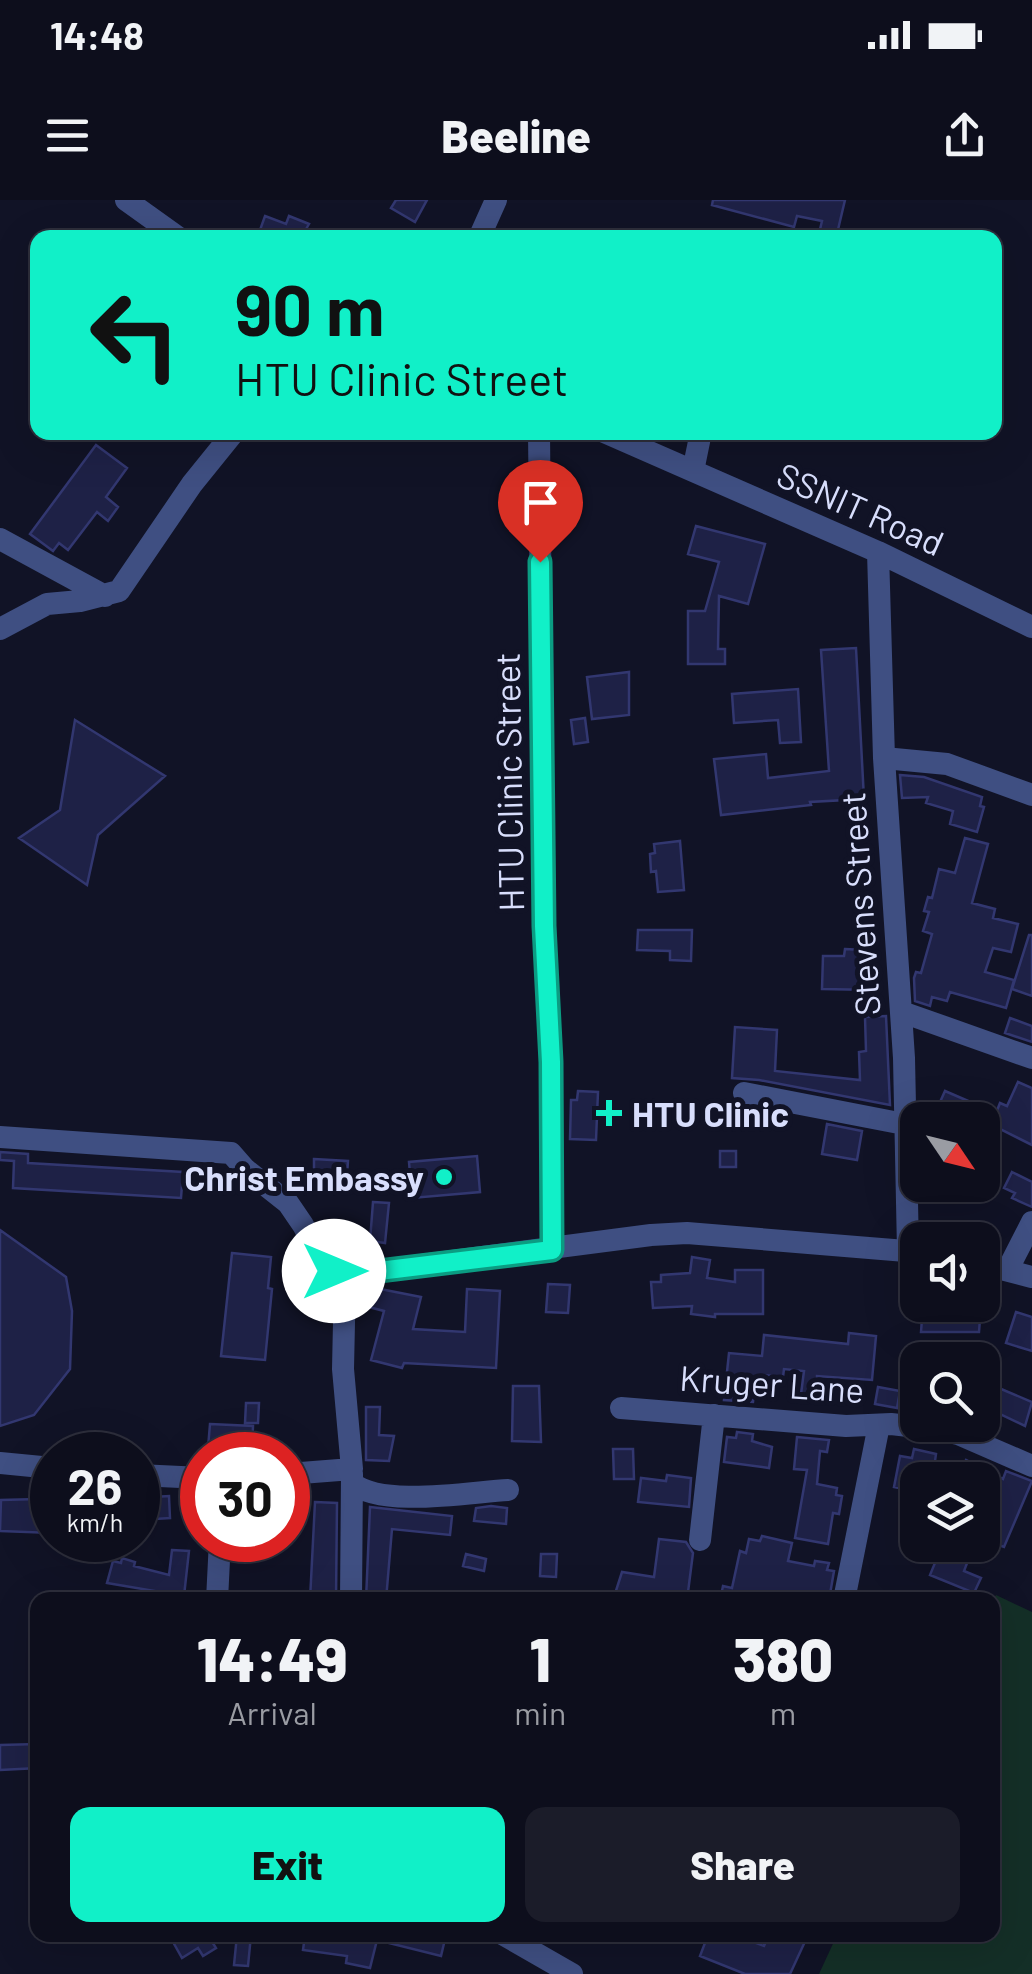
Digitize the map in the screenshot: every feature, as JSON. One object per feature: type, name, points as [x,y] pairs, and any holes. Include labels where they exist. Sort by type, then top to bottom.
[{"type":"street","points":[[126,200],[168,230]]},
{"type":"street","points":[[156,222],[169,200]]},
{"type":"street","points":[[483,230],[496,200]]},
{"type":"street","points":[[0,629],[47,604],[119,591],[192,484],[228,440]]},
{"type":"street","name":"HTU Clinic Street","points":[[539,440],[552,1250]]},
{"type":"street","name":"SSNIT Road","points":[[623,440],[878,552],[1032,627]]},
{"type":"street","points":[[693,470],[699,440]]},
{"type":"street","points":[[0,539],[105,596]]},
{"type":"street","name":"Stevens Street","points":[[878,552],[884,758],[902,1012],[904,1102]]},
{"type":"street","points":[[884,758],[947,764],[1032,795]]},
{"type":"street","points":[[902,1012],[1032,1058]]},
{"type":"street","points":[[744,1093],[900,1123]]},
{"type":"street","points":[[0,1137],[232,1153],[245,1169],[288,1203],[323,1264],[346,1275],[687,1233],[900,1250]]},
{"type":"street","points":[[1008,1270],[1032,1222]]},
{"type":"street","points":[[1000,1268],[1032,1277]]},
{"type":"street","points":[[346,1275],[343,1369],[352,1476],[351,1592]]},
{"type":"street","name":"Kruger Lane","points":[[620,1408],[920,1428],[958,1434],[1032,1466]]},
{"type":"street","points":[[700,1540],[714,1414]]},
{"type":"street","points":[[846,1592],[879,1426]]},
{"type":"street","points":[[0,1463],[30,1466]]},
{"type":"street","points":[[310,1475],[352,1476],[371,1492],[414,1496],[508,1490]]},
{"type":"street","points":[[217,1592],[219,1562]]},
{"type":"street","points":[[516,1942],[572,1974]]},
{"type":"green space","points":[[1000,1597],[1032,1612],[1032,1974],[819,1974],[834,1942],[1000,1942]]},
{"type":"building","points":[[396,200],[427,200],[415,222],[391,208]]},
{"type":"building","points":[[713,200],[845,200],[838,230],[820,230],[822,221],[797,216],[794,227],[712,205]]},
{"type":"building","points":[[265,216],[286,224],[289,216],[309,224],[306,230],[260,230]]},
{"type":"building","points":[[96,445],[127,468],[106,497],[118,507],[108,521],[97,512],[68,550],[59,543],[53,551],[30,534]]},
{"type":"building","points":[[696,526],[765,544],[748,604],[719,596],[718,649],[725,649],[725,664],[688,664],[688,611],[705,611],[719,562],[688,554]]},
{"type":"building","points":[[856,648],[864,799],[810,802],[811,805],[721,815],[714,759],[766,754],[768,778],[829,771],[821,650]]},
{"type":"building","points":[[629,672],[629,715],[592,719],[587,677]]},
{"type":"building","points":[[798,689],[801,742],[780,743],[778,720],[734,723],[732,694]]},
{"type":"building","points":[[585,718],[588,742],[574,744],[571,720]]},
{"type":"building","points":[[75,720],[165,776],[98,835],[87,885],[19,838],[60,810]]},
{"type":"building","points":[[900,775],[924,777],[982,797],[980,806],[984,807],[977,832],[950,824],[953,811],[926,803],[928,797],[902,798]]},
{"type":"building","points":[[965,838],[988,844],[972,903],[995,909],[993,918],[1018,924],[1011,952],[993,948],[985,972],[1014,980],[1006,1008],[950,992],[947,1001],[932,997],[930,1006],[915,1001],[914,978],[916,972],[921,973],[932,934],[923,931],[929,912],[924,911],[928,897],[932,898],[939,869],[955,873]]},
{"type":"building","points":[[680,841],[684,890],[658,892],[656,871],[651,872],[654,844]]},
{"type":"building","points":[[638,930],[692,930],[691,961],[670,960],[670,951],[637,950]]},
{"type":"building","points":[[1032,935],[1032,996],[1012,989]]},
{"type":"building","points":[[845,949],[863,950],[863,966],[875,967],[874,990],[822,989],[823,956],[844,956]]},
{"type":"building","points":[[886,1016],[890,1105],[732,1078],[735,1027],[777,1030],[775,1071],[860,1080],[859,1052],[866,1051],[865,1017]]},
{"type":"building","points":[[1010,1018],[1032,1026],[1032,1042],[1005,1033]]},
{"type":"building","points":[[1018,1082],[1032,1088],[1032,1145],[1000,1129],[1000,1103],[1007,1106]]},
{"type":"building","points":[[578,1091],[598,1092],[596,1140],[570,1139],[571,1100],[577,1100]]},
{"type":"building","points":[[945,1091],[970,1102],[940,1102]]},
{"type":"building","points":[[827,1124],[862,1131],[857,1160],[822,1154]]},
{"type":"building","points":[[720,1151],[736,1151],[736,1167],[720,1167]]},
{"type":"building","points":[[0,1152],[28,1154],[28,1163],[183,1172],[181,1198],[13,1188],[14,1161],[0,1160]]},
{"type":"building","name":"Christ Embassy","points":[[477,1156],[480,1192],[412,1198],[409,1162]]},
{"type":"building","points":[[314,1159],[348,1161],[347,1175],[314,1173]]},
{"type":"building","points":[[1012,1172],[1032,1182],[1032,1207],[1012,1198],[1015,1193],[1004,1188]]},
{"type":"building","points":[[373,1202],[389,1203],[385,1243],[370,1241]]},
{"type":"building","points":[[0,1230],[66,1277],[72,1311],[70,1369],[34,1415],[0,1426]]},
{"type":"building","points":[[232,1253],[271,1257],[265,1360],[221,1356]]},
{"type":"building","points":[[692,1257],[710,1260],[707,1278],[735,1282],[735,1270],[763,1270],[763,1314],[715,1317],[691,1314],[692,1306],[653,1308],[651,1282],[661,1282],[661,1275],[690,1273]]},
{"type":"building","points":[[548,1284],[570,1285],[568,1313],[546,1312]]},
{"type":"building","points":[[370,1287],[421,1297],[413,1329],[465,1332],[467,1289],[500,1291],[496,1368],[404,1363],[402,1368],[371,1360],[384,1311],[365,1306]]},
{"type":"building","points":[[1016,1312],[1032,1317],[1032,1351],[1006,1343]]},
{"type":"building","points":[[922,1322],[980,1322],[979,1332],[921,1332]]},
{"type":"building","points":[[849,1333],[876,1336],[872,1380],[817,1376],[817,1394],[801,1394],[804,1371],[784,1369],[783,1377],[764,1375],[762,1395],[754,1394],[753,1402],[724,1400],[729,1353],[762,1356],[764,1335],[848,1344]]},
{"type":"building","points":[[513,1386],[539,1386],[541,1442],[512,1441]]},
{"type":"building","points":[[878,1387],[900,1391],[897,1408],[875,1404]]},
{"type":"building","points":[[1000,1389],[1032,1402],[1025,1426],[1000,1414]]},
{"type":"building","points":[[246,1403],[259,1403],[258,1423],[245,1423]]},
{"type":"building","points":[[366,1407],[380,1407],[379,1435],[394,1436],[389,1461],[366,1460]]},
{"type":"building","points":[[210,1424],[253,1426],[253,1432],[209,1432]]},
{"type":"building","points":[[737,1432],[753,1434],[752,1441],[772,1447],[769,1468],[724,1462],[727,1437],[736,1438]]},
{"type":"building","points":[[797,1437],[829,1440],[827,1452],[820,1451],[817,1484],[837,1488],[836,1495],[842,1496],[839,1514],[833,1513],[828,1544],[795,1538],[807,1470],[794,1469]]},
{"type":"building","points":[[613,1449],[633,1449],[634,1479],[614,1479]]},
{"type":"building","points":[[914,1449],[936,1454],[935,1461],[940,1462],[900,1462],[900,1488],[894,1487],[900,1456],[912,1458]]},
{"type":"building","points":[[1006,1471],[1032,1481],[1004,1547],[1000,1546],[1000,1477],[1003,1479]]},
{"type":"building","points":[[667,1475],[691,1478],[689,1507],[638,1502],[641,1478],[666,1481]]},
{"type":"building","points":[[169,1496],[170,1518],[160,1519],[160,1497]]},
{"type":"building","points":[[30,1499],[30,1532],[0,1531],[1,1500]]},
{"type":"building","points":[[315,1502],[337,1503],[336,1592],[310,1592]]},
{"type":"building","points":[[370,1507],[452,1516],[450,1535],[392,1529],[387,1592],[366,1592]]},
{"type":"building","points":[[476,1508],[507,1508],[506,1524],[474,1521]]},
{"type":"building","points":[[762,1536],[792,1543],[788,1561],[814,1566],[815,1561],[829,1563],[827,1570],[834,1571],[830,1592],[722,1592],[723,1586],[732,1588],[740,1551],[746,1553],[749,1539],[760,1541]]},
{"type":"building","points":[[659,1539],[686,1542],[693,1553],[688,1592],[616,1592],[622,1572],[654,1577]]},
{"type":"building","points":[[172,1550],[180,1550],[180,1562],[188,1562],[184,1592],[107,1583],[113,1562],[135,1562],[134,1566],[169,1575]]},
{"type":"building","points":[[466,1554],[486,1559],[484,1571],[463,1566]]},
{"type":"building","points":[[541,1554],[557,1554],[556,1577],[540,1576]]},
{"type":"building","points":[[935,1562],[967,1562],[964,1571],[981,1578],[972,1592],[930,1575]]},
{"type":"building","points":[[30,1744],[30,1768],[0,1770],[0,1745]]},
{"type":"building","points":[[173,1942],[212,1942],[216,1948],[203,1956],[198,1948],[182,1958]]},
{"type":"building","points":[[236,1942],[250,1942],[248,1966],[234,1965]]},
{"type":"building","points":[[304,1942],[376,1942],[370,1968],[346,1963],[347,1956],[303,1950]]},
{"type":"building","points":[[385,1942],[444,1942],[441,1956]]},
{"type":"building","points":[[705,1942],[753,1942],[764,1946],[766,1942],[805,1942],[790,1974],[745,1974],[700,1956]]},
{"type":"place","name":"HTU Clinic","points":[[609,1113]]},
{"type":"place","name":"Christ Embassy","points":[[444,1177]]},
{"type":"route","points":[[334,1271],[346,1275],[552,1250],[540,562]]}]
